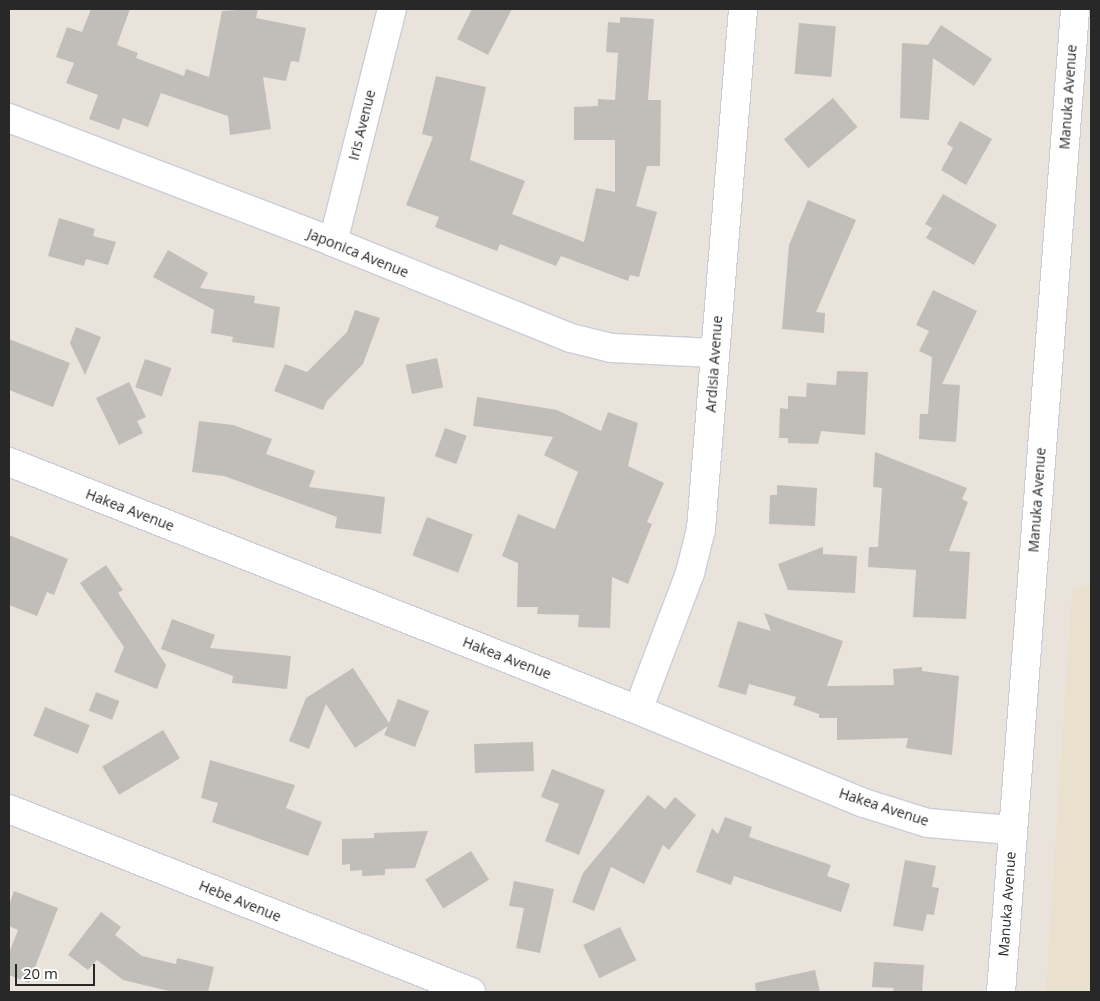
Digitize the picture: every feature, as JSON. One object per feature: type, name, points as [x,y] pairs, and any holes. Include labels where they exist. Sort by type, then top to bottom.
[{"type":"street","name":"Iris Avenue","points":[[333,242],[392,9]]},
{"type":"street","name":"Ardisia Avenue","points":[[638,710],[690,573],[702,529],[714,353],[743,9]]},
{"type":"street","name":"Manuka Avenue","points":[[1001,992],[1012,830],[1080,16]]},
{"type":"street","name":"Japonica Avenue","points":[[9,118],[333,242],[571,338],[611,348],[714,353]]},
{"type":"street","name":"Hakea Avenue","points":[[9,462],[638,710],[864,803],[928,824],[1012,830]]},
{"type":"street","name":"Hebe Avenue","points":[[9,809],[471,992]]},
{"type":"shaded area","points":[[1091,583],[1091,992],[1046,992],[1072,593]]},
{"type":"building","points":[[91,9],[130,9],[117,45],[138,53],[136,58],[184,76],[186,69],[209,77],[222,11],[258,9],[256,18],[306,28],[299,62],[291,61],[286,81],[263,77],[271,129],[230,135],[228,116],[161,93],[148,127],[123,118],[119,130],[89,119],[98,95],[66,83],[74,63],[56,57],[67,27],[82,32]]},
{"type":"building","points":[[472,9],[512,9],[488,55],[457,39]]},
{"type":"building","points":[[620,17],[654,19],[648,100],[661,100],[660,166],[647,166],[636,206],[657,212],[639,277],[630,275],[628,281],[561,256],[556,266],[500,244],[497,251],[435,227],[439,217],[406,205],[433,137],[422,134],[436,76],[486,87],[470,160],[525,181],[512,214],[584,242],[596,188],[615,192],[615,140],[574,140],[574,107],[598,106],[598,99],[615,100],[618,53],[606,52],[608,22],[620,23]]},
{"type":"building","points":[[799,23],[836,26],[831,77],[795,74]]},
{"type":"building","points":[[941,25],[992,59],[974,86],[933,58],[929,120],[900,118],[902,43],[928,45]]},
{"type":"building","points":[[833,98],[857,127],[808,168],[784,139]]},
{"type":"building","points":[[960,121],[992,139],[966,185],[941,170],[953,148],[947,144]]},
{"type":"building","points":[[943,194],[997,225],[974,265],[926,238],[932,228],[925,224]]},
{"type":"building","points":[[808,200],[856,220],[816,312],[825,313],[824,333],[782,329],[789,245]]},
{"type":"building","points":[[59,218],[95,229],[93,236],[116,242],[108,265],[86,259],[84,266],[48,256]]},
{"type":"building","points":[[168,250],[208,273],[200,288],[255,296],[254,303],[280,307],[274,348],[232,342],[233,337],[211,333],[214,310],[153,277]]},
{"type":"building","points":[[933,290],[977,311],[942,384],[960,385],[956,442],[919,439],[920,414],[928,414],[932,357],[919,351],[929,331],[916,325]]},
{"type":"building","points":[[355,310],[380,318],[363,364],[327,401],[323,410],[274,391],[285,364],[307,372],[347,332]]},
{"type":"building","points":[[76,327],[101,337],[85,375],[70,343]]},
{"type":"building","points":[[9,339],[70,363],[53,407],[9,390]]},
{"type":"building","points":[[437,358],[443,387],[412,394],[406,365]]},
{"type":"building","points":[[145,359],[171,368],[162,396],[135,387]]},
{"type":"building","points":[[837,371],[868,372],[865,435],[821,431],[818,444],[788,443],[788,438],[779,438],[780,408],[788,409],[788,396],[806,397],[807,383],[836,385]]},
{"type":"building","points":[[129,382],[146,417],[137,421],[143,433],[119,445],[96,398]]},
{"type":"building","points":[[477,397],[557,410],[601,431],[608,412],[638,423],[628,466],[664,483],[647,522],[652,524],[628,584],[612,577],[610,628],[578,627],[579,615],[537,614],[538,607],[517,607],[518,563],[502,556],[518,514],[555,529],[578,472],[544,455],[553,437],[473,426]]},
{"type":"building","points":[[199,421],[233,425],[272,439],[266,454],[315,471],[309,487],[385,497],[381,534],[335,528],[337,517],[224,476],[192,472]]},
{"type":"building","points":[[445,428],[467,436],[456,464],[435,456]]},
{"type":"building","points":[[875,452],[967,488],[962,499],[968,502],[949,551],[970,552],[966,619],[913,617],[916,570],[868,567],[869,547],[878,547],[882,488],[873,487]]},
{"type":"building","points":[[777,485],[817,488],[815,526],[769,524],[770,495],[777,495]]},
{"type":"building","points":[[427,517],[473,535],[458,573],[412,555]]},
{"type":"building","points":[[9,535],[68,559],[54,595],[47,592],[37,616],[9,605]]},
{"type":"building","points":[[823,547],[823,554],[857,556],[855,593],[788,590],[778,564]]},
{"type":"building","points":[[106,565],[123,590],[118,593],[166,665],[157,689],[114,672],[124,647],[80,583]]},
{"type":"building","points":[[764,613],[843,641],[827,686],[894,685],[893,669],[922,667],[922,671],[959,676],[952,755],[906,748],[908,738],[837,740],[837,718],[819,718],[819,714],[793,705],[796,697],[749,684],[746,695],[718,687],[738,621],[771,631]]},
{"type":"building","points":[[172,619],[215,635],[210,648],[291,656],[287,689],[232,683],[233,676],[161,649]]},
{"type":"building","points":[[353,668],[389,723],[398,699],[429,711],[415,747],[384,735],[388,726],[355,748],[326,704],[309,749],[289,741],[306,698]]},
{"type":"building","points":[[96,692],[119,701],[112,720],[89,711]]},
{"type":"building","points":[[45,707],[90,725],[78,754],[33,736]]},
{"type":"building","points":[[163,730],[180,758],[119,795],[102,767]]},
{"type":"building","points":[[533,742],[534,771],[475,773],[474,744]]},
{"type":"building","points":[[210,760],[295,785],[286,808],[322,822],[308,856],[212,822],[218,803],[201,798]]},
{"type":"building","points":[[552,769],[605,790],[579,855],[545,841],[559,804],[541,797]]},
{"type":"building","points":[[648,795],[665,809],[675,797],[696,815],[669,850],[663,845],[644,884],[611,867],[594,911],[572,902],[583,873]]},
{"type":"building","points":[[725,817],[752,827],[749,837],[831,865],[827,876],[850,884],[841,912],[734,876],[731,885],[696,872],[712,828],[718,834]]},
{"type":"building","points":[[428,831],[415,868],[385,869],[385,875],[362,876],[362,870],[350,871],[350,864],[342,865],[342,839],[374,838],[374,833]]},
{"type":"building","points":[[471,851],[489,880],[443,908],[425,880]]},
{"type":"building","points":[[905,860],[936,866],[932,887],[939,888],[934,915],[927,914],[923,931],[893,926]]},
{"type":"building","points":[[514,881],[554,889],[540,953],[516,948],[524,908],[509,906]]},
{"type":"building","points":[[14,891],[58,908],[29,983],[9,975],[9,953],[18,930],[9,926],[9,905]]},
{"type":"building","points":[[101,912],[121,927],[115,935],[142,956],[176,964],[177,958],[214,967],[208,992],[173,992],[123,980],[97,960],[88,970],[68,955]]},
{"type":"building","points":[[620,927],[636,960],[599,978],[583,945]]},
{"type":"building","points":[[874,962],[924,965],[922,992],[893,992],[894,988],[872,987]]},
{"type":"building","points":[[815,970],[820,992],[756,992],[755,983]]}]
